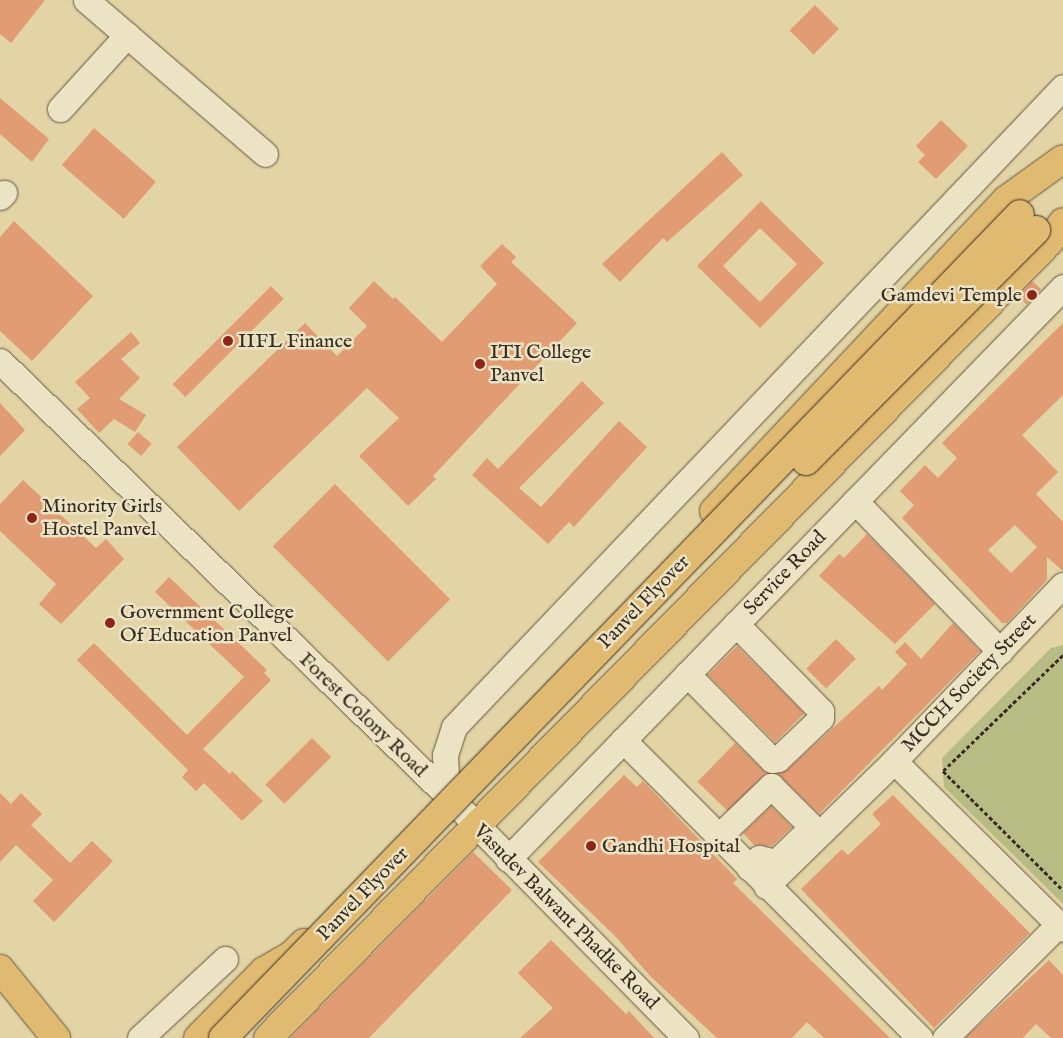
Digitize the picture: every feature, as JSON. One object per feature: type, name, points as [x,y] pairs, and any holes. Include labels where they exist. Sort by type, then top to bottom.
[{"type":"main road","points":[[198,1038],[264,971],[292,955],[447,796],[1006,200],[1063,159]]},
{"type":"main road","name":"Panvel Flyover","points":[[242,1038],[324,950],[1028,222],[1063,164]]},
{"type":"main road","name":"Panvel Flyover","points":[[223,1038],[1028,222],[1063,205]]},
{"type":"main road","points":[[268,1038],[1049,242],[1063,222]]},
{"type":"main road","points":[[0,970],[56,1038]]},
{"type":"main road","points":[[0,991],[38,1038]]},
{"type":"street","points":[[86,0],[265,154]]},
{"type":"street","points":[[60,109],[127,36]]},
{"type":"street","points":[[447,796],[445,755],[454,727],[1063,88]]},
{"type":"street","name":"Service Road","points":[[508,859],[1063,287]]},
{"type":"street","name":"Forest Colony Road","points":[[0,360],[447,796]]},
{"type":"street","points":[[855,502],[1000,651]]},
{"type":"street","name":"MCCH Society Street","points":[[1061,927],[894,761],[1063,585]]},
{"type":"street","points":[[687,674],[772,760],[778,759],[821,718],[822,711],[736,624]]},
{"type":"street","points":[[623,740],[729,837],[746,865],[920,1038]]},
{"type":"street","points":[[746,865],[759,858],[776,862],[810,835],[894,761]]},
{"type":"street","points":[[729,837],[771,786],[809,824],[810,835],[766,886]]},
{"type":"street","name":"Vasudev Balwant Phadke Road","points":[[447,796],[686,1038]]},
{"type":"street","points":[[945,1038],[1061,927]]},
{"type":"street","points":[[140,1038],[225,959]]},
{"type":"path","points":[[1063,655],[943,771],[1063,890]]},
{"type":"green space","points":[[1063,645],[1063,904],[944,787],[942,758],[1051,648]]},
{"type":"building","points":[[0,0],[45,0],[11,43],[0,34]]},
{"type":"building","points":[[815,5],[839,29],[814,54],[790,30]]},
{"type":"building","points":[[0,98],[49,139],[32,162],[0,134]]},
{"type":"building","points":[[941,120],[968,146],[936,179],[918,162],[925,155],[916,146]]},
{"type":"building","points":[[94,128],[156,182],[124,219],[62,165]]},
{"type":"building","points":[[722,152],[743,175],[667,242],[663,238],[620,282],[602,264]]},
{"type":"building","points":[[761,201],[824,263],[760,328],[697,266]],"holes":[[[760,228],[797,264],[760,302],[723,266]]]},
{"type":"building","points":[[14,221],[93,296],[32,361],[0,331],[0,237]]},
{"type":"building","points":[[502,244],[516,257],[511,262],[577,323],[433,476],[436,479],[408,506],[359,456],[399,418],[367,388],[239,511],[177,447],[305,323],[337,356],[367,326],[349,308],[374,281],[393,299],[395,297],[442,342],[497,284],[480,266]]},
{"type":"building","points":[[1032,281],[1041,289],[1027,305],[1018,297]]},
{"type":"building","name":"IIFL Finance","points":[[271,286],[284,299],[185,397],[173,384]]},
{"type":"building","points":[[1063,323],[1063,395],[1022,435],[1058,472],[1036,494],[1063,522],[1063,571],[1047,557],[1047,580],[1007,623],[1002,623],[902,518],[914,505],[900,491],[925,465],[938,478],[957,458],[942,443]],"holes":[[[1015,525],[1037,547],[1011,573],[988,550]]]},
{"type":"building","points":[[131,332],[140,343],[121,359],[140,378],[119,399],[146,415],[135,432],[114,419],[99,433],[77,409],[90,398],[75,382]]},
{"type":"building","points":[[582,381],[604,403],[519,488],[541,507],[619,421],[647,447],[574,527],[569,522],[548,544],[472,475],[487,458],[498,469]]},
{"type":"building","points":[[0,403],[25,430],[0,456]]},
{"type":"building","points":[[138,432],[152,444],[141,456],[128,444]]},
{"type":"building","points":[[23,480],[96,548],[106,539],[124,559],[61,624],[39,604],[56,584],[0,531],[0,504]]},
{"type":"building","points":[[335,484],[450,599],[388,661],[273,546]]},
{"type":"building","points":[[867,534],[935,604],[895,644],[819,576],[839,554],[844,558]]},
{"type":"building","points":[[169,577],[267,670],[264,673],[271,680],[203,749],[230,774],[232,771],[263,801],[242,821],[204,783],[196,791],[182,777],[188,770],[77,660],[94,643],[187,735],[244,677],[155,592]]},
{"type":"building","points":[[953,623],[980,651],[819,814],[778,774],[788,769],[879,686],[882,690],[907,664],[895,652],[905,642],[921,659]]},
{"type":"building","points":[[836,639],[856,659],[826,688],[806,669]]},
{"type":"building","points":[[737,646],[804,713],[775,742],[708,675]]},
{"type":"building","points":[[312,738],[331,757],[284,804],[265,785]]},
{"type":"building","points":[[735,743],[766,773],[728,812],[697,782]]},
{"type":"building","points":[[624,775],[637,787],[643,781],[737,879],[733,883],[890,1038],[824,1038],[807,1022],[792,1038],[717,1038],[651,977],[615,936],[538,862]]},
{"type":"building","points":[[0,793],[11,804],[21,793],[42,814],[31,825],[70,863],[92,841],[113,861],[54,922],[33,901],[53,880],[16,845],[0,862]]},
{"type":"building","points":[[893,795],[1030,933],[934,1028],[801,889],[842,849],[848,855],[881,824],[872,814]]},
{"type":"building","points":[[771,806],[792,827],[772,846],[754,845],[743,833]]},
{"type":"building","points":[[473,852],[512,890],[369,1038],[290,1038]]},
{"type":"building","points":[[551,940],[626,1014],[629,1011],[654,1038],[520,1038],[553,1008],[518,973]]},
{"type":"building","points":[[1049,960],[1063,975],[1063,1038],[1051,1038],[1036,1024],[1023,1038],[965,1038]]},
{"type":"place","name":"Gamdevi Temple","points":[[1032,295]]},
{"type":"place","name":"IIFL Finance","points":[[228,341]]},
{"type":"place","name":"ITI College Panvel","points":[[480,364]]},
{"type":"place","name":"Minority Girls Hostel Panvel","points":[[32,518]]},
{"type":"place","name":"Government College Of Education Panvel","points":[[110,623]]},
{"type":"place","name":"Gandhi Hospital","points":[[591,846]]}]
